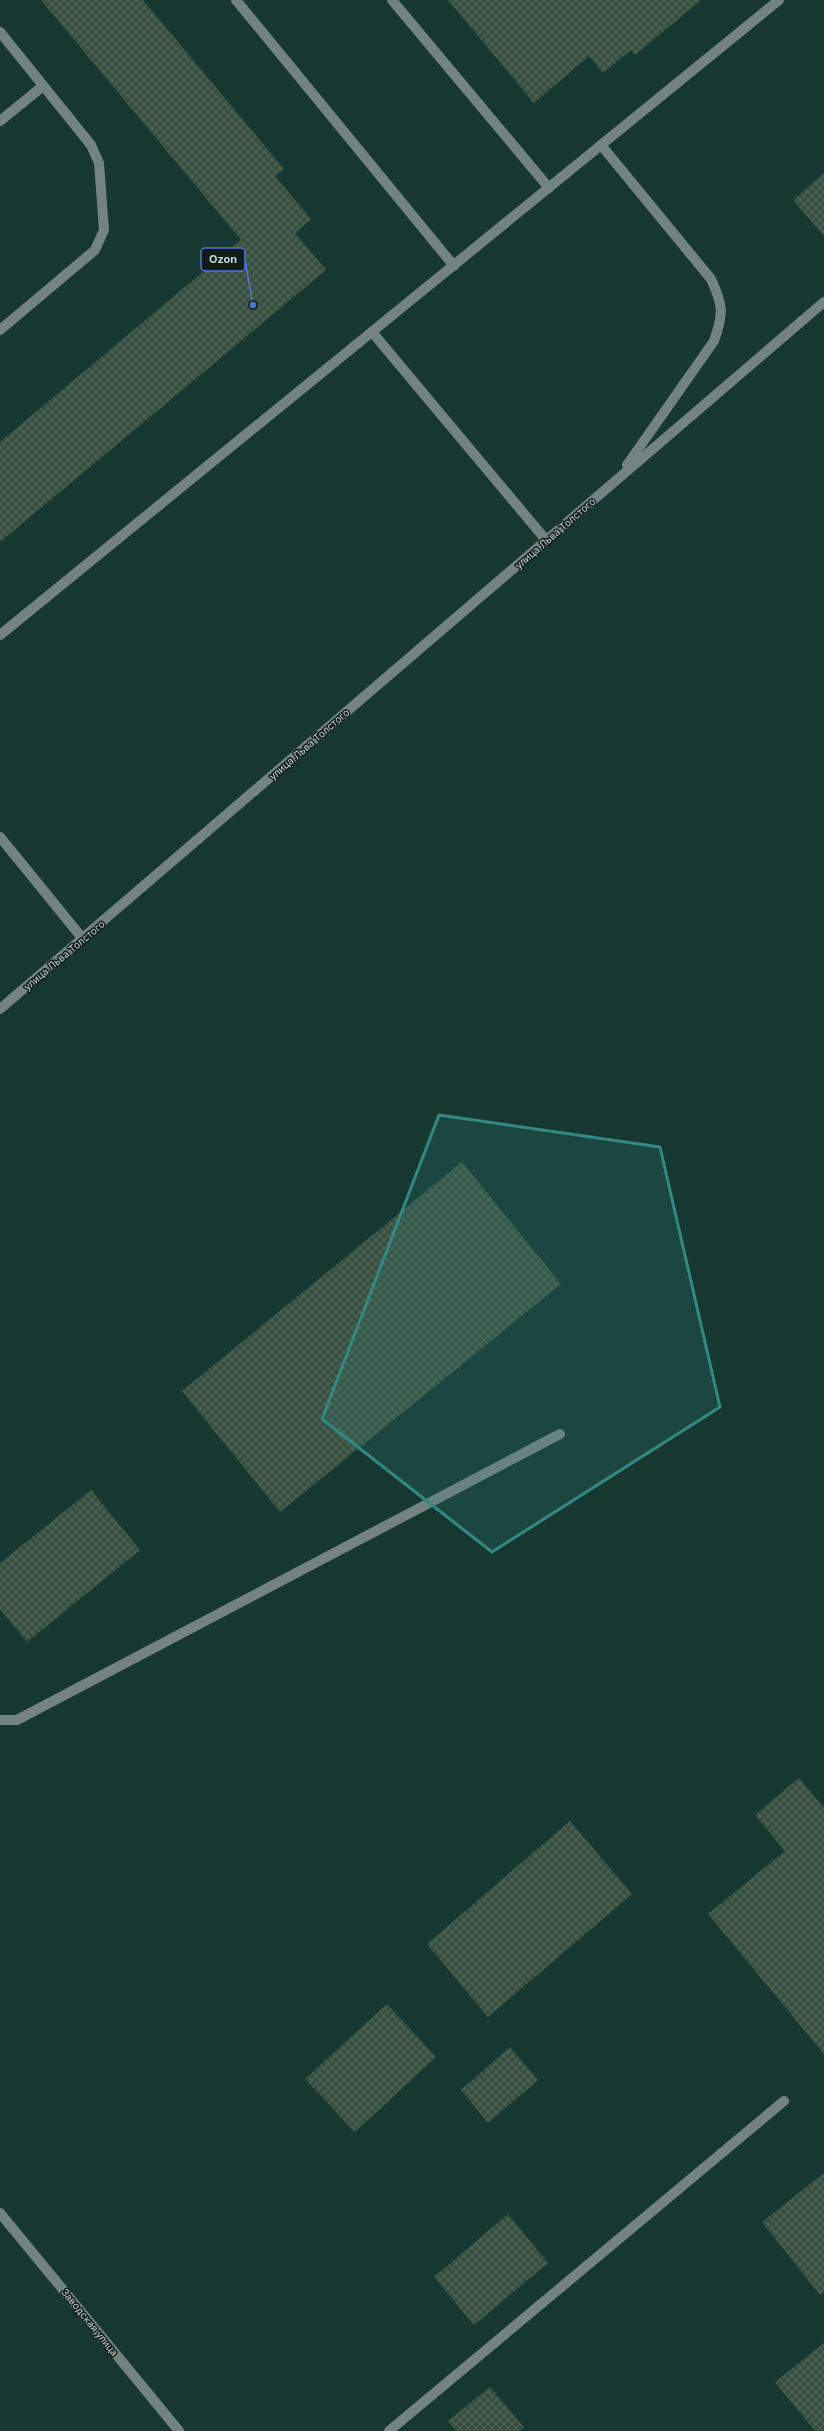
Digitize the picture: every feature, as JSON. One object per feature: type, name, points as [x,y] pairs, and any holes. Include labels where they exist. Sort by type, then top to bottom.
[{"type":"street","points":[[236,0],[454,266]]},
{"type":"street","points":[[392,0],[549,188]]},
{"type":"street","points":[[0,636],[779,0]]},
{"type":"street","points":[[0,32],[91,145],[99,163],[104,230],[96,250],[0,330]]},
{"type":"street","points":[[0,121],[44,86]]},
{"type":"street","points":[[601,145],[711,279],[720,298],[722,319],[714,341],[618,478]]},
{"type":"street","points":[[618,478],[824,302]]},
{"type":"street","points":[[372,332],[546,540]]},
{"type":"street","name":"улица Льва Толстого","points":[[0,1009],[618,478]]},
{"type":"street","points":[[0,837],[82,939]]},
{"type":"street","points":[[0,1720],[17,1720],[560,1434]]},
{"type":"street","points":[[389,2431],[784,2101]]},
{"type":"street","name":"Заводская улица","points":[[0,2213],[179,2431]]},
{"type":"highlighted area","points":[[439,1115],[660,1147],[720,1407],[492,1552],[322,1419]]},
{"type":"building","points":[[41,0],[143,0],[284,169],[275,176],[311,219],[295,233],[326,270],[0,542],[0,442],[241,240]]},
{"type":"building","points":[[448,0],[701,0],[635,55],[631,50],[603,73],[589,56],[534,103]]},
{"type":"building","points":[[824,173],[824,236],[793,200]]},
{"type":"building","points":[[462,1162],[561,1284],[280,1512],[182,1391]]},
{"type":"building","points":[[91,1490],[140,1550],[27,1642],[0,1609],[0,1563]]},
{"type":"building","points":[[799,1778],[824,1808],[824,2054],[708,1914],[785,1851],[755,1815]]},
{"type":"building","points":[[570,1821],[632,1894],[488,2017],[427,1944]]},
{"type":"building","points":[[387,2004],[436,2057],[355,2132],[305,2079]]},
{"type":"building","points":[[510,2047],[538,2080],[488,2123],[461,2090]]},
{"type":"building","points":[[824,2173],[824,2292],[820,2295],[762,2222]]},
{"type":"building","points":[[508,2214],[548,2263],[474,2325],[434,2277]]},
{"type":"building","points":[[824,2343],[824,2431],[815,2431],[775,2382]]},
{"type":"building","points":[[490,2387],[524,2427],[520,2431],[456,2431],[448,2421]]},
{"type":"place","name":"Ozon","points":[[253,305]]}]
